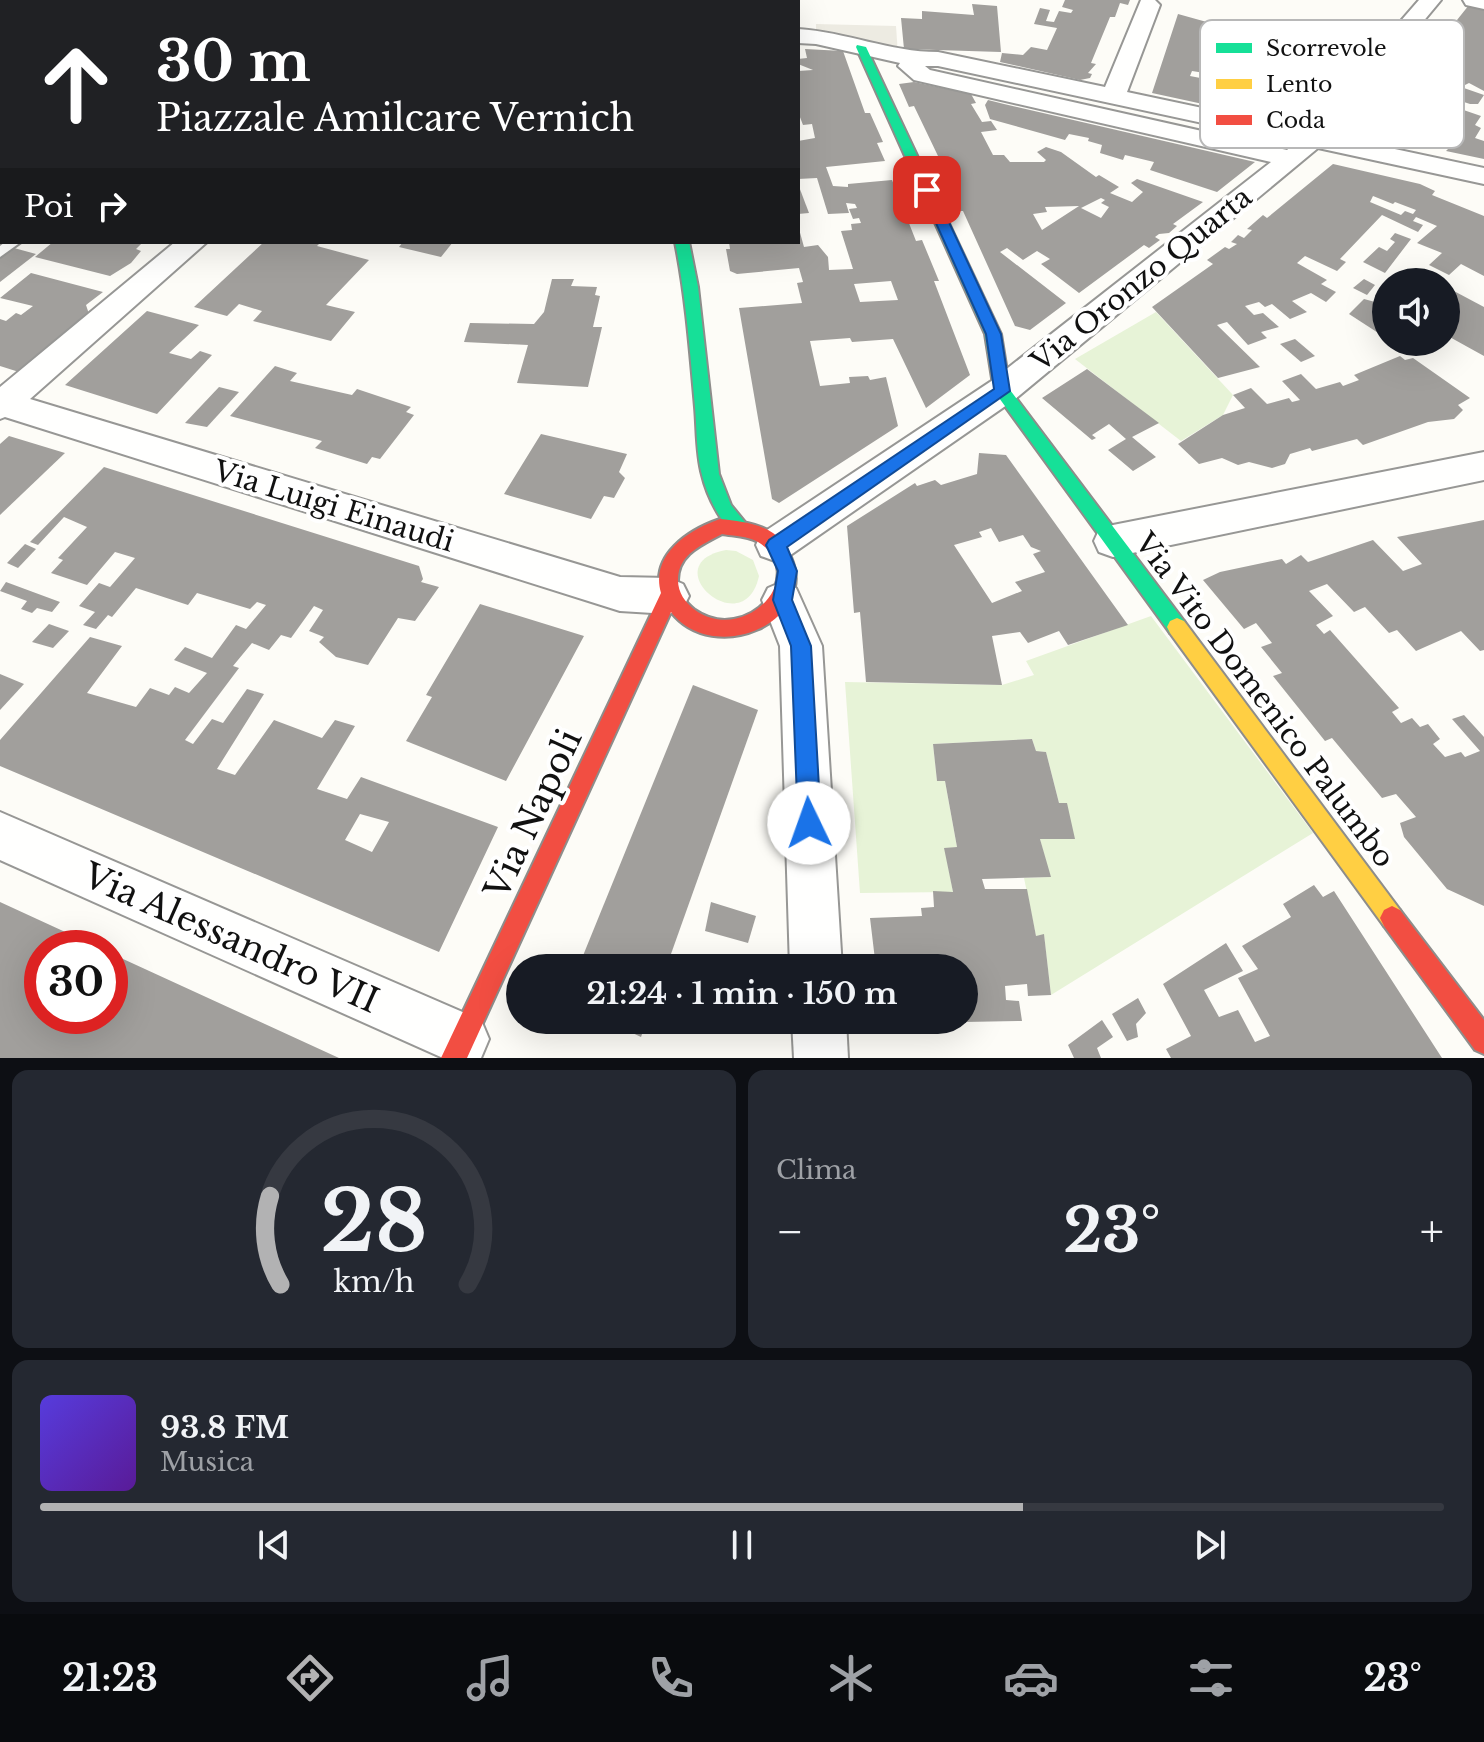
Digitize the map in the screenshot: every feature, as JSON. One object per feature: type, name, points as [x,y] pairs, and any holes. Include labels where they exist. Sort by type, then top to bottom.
[{"type":"street","name":"Via Oronzo Quarta","points":[[1413,20],[1430,0]]},
{"type":"street","points":[[1474,0],[1484,3]]},
{"type":"street","points":[[1113,97],[1149,5]]},
{"type":"street","points":[[800,36],[914,59],[938,59],[1113,97],[1200,122]]},
{"type":"street","points":[[861,47],[993,334],[1002,391]]},
{"type":"street","points":[[914,59],[910,66],[922,75],[1200,131]]},
{"type":"street","points":[[1286,148],[1484,176]]},
{"type":"street","points":[[1291,148],[1419,180],[1484,201]]},
{"type":"street","name":"Via Oronzo Quarta","points":[[775,545],[1002,391],[1304,148]]},
{"type":"street","points":[[1,404],[191,244]]},
{"type":"street","points":[[682,244],[695,316],[710,474],[724,509],[740,527]]},
{"type":"street","name":"Via Vito Domenico Palumbo","points":[[1002,391],[1113,541],[1468,995],[1484,1041]]},
{"type":"street","name":"Via Luigi Einaudi","points":[[1,404],[620,594],[669,596]]},
{"type":"street","points":[[1113,541],[1484,466]]},
{"type":"street","points":[[702,497],[710,474]]},
{"type":"street","points":[[685,541],[701,531],[720,526],[740,527],[765,537],[784,558],[787,571],[782,600],[770,615],[754,625],[734,630],[713,629],[694,622],[679,611],[669,596],[666,581],[668,566],[685,541],[694,520]]},
{"type":"street","name":"Via Napoli","points":[[458,1049],[669,596]]},
{"type":"street","points":[[782,600],[801,646],[815,954]]},
{"type":"street","name":"Via Alessandro VII","points":[[0,836],[458,1049]]},
{"type":"street","points":[[820,1034],[821,1058]]},
{"type":"green space","points":[[1156,312],[1233,395],[1223,415],[1181,441],[1075,359]]},
{"type":"green space","points":[[726,550],[736,551],[753,560],[759,576],[750,595],[737,603],[722,602],[709,594],[700,583],[698,570],[706,558]]},
{"type":"green space","points":[[1151,616],[1313,833],[1051,995],[1044,935],[1036,936],[1024,878],[1050,877],[1040,839],[1067,803],[1059,803],[1046,752],[1036,751],[1032,739],[933,744],[937,781],[945,781],[957,847],[945,849],[953,892],[860,893],[845,682],[1002,685],[1034,675],[1026,661]]},
{"type":"shaded area","points":[[816,24],[896,26],[898,55],[816,37]]},
{"type":"building","points":[[1065,0],[1130,0],[1128,5],[1120,3],[1115,17],[1110,17],[1091,63],[1096,64],[1088,73],[1092,74],[1090,78],[1080,80],[1000,62],[1002,53],[1023,55],[1031,47],[1047,50],[1057,28],[1034,24],[1040,8],[1050,10],[1046,21],[1054,22],[1059,11],[1071,13],[1073,10],[1062,7]]},
{"type":"building","points":[[972,4],[997,6],[1001,52],[904,49],[901,18],[922,19],[922,11],[974,15]]},
{"type":"building","points":[[1469,5],[1484,9],[1484,91],[1469,83],[1464,86],[1464,20],[1457,20]]},
{"type":"building","points":[[1178,14],[1200,20],[1200,72],[1192,71],[1190,76],[1200,78],[1200,103],[1152,93]]},
{"type":"building","points":[[805,49],[843,51],[865,113],[870,113],[883,142],[877,143],[885,161],[826,167],[833,186],[848,187],[848,184],[892,180],[916,241],[922,240],[939,281],[934,281],[970,375],[926,408],[893,339],[810,341],[820,386],[850,383],[849,377],[868,376],[870,380],[886,377],[898,426],[779,503],[772,499],[739,308],[802,303],[797,283],[803,282],[799,268],[737,274],[730,271],[726,249],[730,249],[729,244],[800,244],[800,233],[804,247],[818,245],[828,257],[829,270],[853,269],[841,231],[852,230],[851,224],[861,223],[859,218],[853,219],[849,209],[857,208],[855,204],[846,203],[849,213],[828,214],[817,178],[800,179],[800,141],[815,138],[812,124],[803,125],[800,117],[800,71],[813,70],[800,65],[800,59],[807,58]],"holes":[[[891,281],[898,300],[860,302],[854,284]]]},
{"type":"building","points":[[914,82],[971,94],[976,103],[971,104],[982,122],[991,121],[997,130],[981,132],[993,155],[1004,155],[1010,162],[1044,162],[1046,160],[1037,152],[1046,147],[1061,152],[1096,177],[1099,175],[1119,187],[1110,193],[1132,202],[1143,192],[1131,183],[1137,179],[1203,202],[1173,224],[1177,226],[1169,233],[1155,237],[1160,240],[1149,248],[1144,245],[1079,293],[1041,264],[1050,259],[1037,251],[1023,260],[1007,248],[1000,252],[1066,303],[1030,330],[1015,326],[963,211],[957,211],[944,182],[950,181],[914,106],[909,107],[899,84]],"holes":[[[1101,198],[1105,200],[1101,203],[1109,207],[1101,218],[1081,208]],[[1079,206],[1042,230],[1033,214],[1047,212],[1045,207]]]},
{"type":"building","points":[[1464,88],[1484,95],[1478,104],[1464,102]]},
{"type":"building","points":[[988,100],[1255,162],[1217,192],[1150,170],[1154,162],[1125,155],[1123,160],[1100,153],[1102,145],[1088,141],[1089,138],[1069,134],[1065,140],[990,119],[985,105]]},
{"type":"building","points":[[1464,110],[1481,116],[1475,125],[1481,128],[1475,138],[1484,141],[1484,159],[1446,151],[1449,148],[1464,148]]},
{"type":"building","points":[[1333,164],[1420,184],[1435,191],[1432,195],[1484,216],[1484,276],[1461,264],[1457,268],[1429,265],[1442,253],[1417,243],[1437,226],[1416,217],[1413,221],[1423,225],[1418,232],[1382,215],[1340,259],[1346,262],[1337,271],[1305,256],[1297,263],[1327,280],[1321,284],[1336,292],[1326,302],[1311,293],[1292,301],[1307,312],[1290,319],[1272,304],[1265,307],[1259,302],[1245,306],[1254,315],[1263,313],[1279,327],[1261,332],[1267,338],[1248,345],[1227,322],[1217,325],[1260,367],[1218,378],[1152,307],[1213,264],[1207,260],[1225,247],[1229,249],[1237,244],[1231,242],[1238,235],[1244,238],[1252,230],[1247,229],[1263,215],[1267,218]],"holes":[[[1373,196],[1393,204],[1395,202],[1416,210],[1413,214],[1405,211],[1401,215],[1370,202]]]},
{"type":"building","points":[[800,189],[809,213],[800,214]]},
{"type":"building","points":[[1395,233],[1411,239],[1389,268],[1375,268],[1363,262],[1379,247],[1387,251],[1395,242],[1390,239]]},
{"type":"building","points":[[51,244],[141,244],[136,249],[141,251],[131,263],[110,276],[35,257]]},
{"type":"building","points":[[262,244],[319,244],[317,246],[369,260],[326,305],[355,312],[331,341],[253,321],[262,311],[239,304],[227,316],[194,307]]},
{"type":"building","points":[[401,244],[451,244],[441,257],[399,247]]},
{"type":"building","points":[[14,248],[36,254],[0,282],[0,258]]},
{"type":"building","points":[[31,273],[103,292],[86,305],[89,314],[19,372],[0,366],[0,319],[6,321],[33,306],[0,298]]},
{"type":"building","points":[[552,279],[574,279],[571,286],[597,287],[595,295],[600,296],[593,327],[602,327],[588,387],[517,383],[528,345],[464,342],[470,323],[534,324],[544,312]]},
{"type":"building","points":[[1364,279],[1372,283],[1367,295],[1353,288]]},
{"type":"building","points":[[1460,294],[1484,307],[1484,356],[1460,343]]},
{"type":"building","points":[[1364,299],[1372,301],[1372,329],[1349,314]]},
{"type":"building","points":[[147,311],[199,325],[169,353],[191,359],[200,351],[212,355],[157,414],[65,385]]},
{"type":"building","points":[[1295,339],[1315,356],[1301,362],[1280,344]]},
{"type":"building","points":[[1400,356],[1405,360],[1413,358],[1470,398],[1458,405],[1463,410],[1454,419],[1428,422],[1363,445],[1357,439],[1312,451],[1310,448],[1290,454],[1285,464],[1272,468],[1249,462],[1238,465],[1222,458],[1199,464],[1178,444],[1223,415],[1245,408],[1233,395],[1251,388],[1267,404],[1289,398],[1292,402],[1300,400],[1282,381],[1301,374],[1316,389],[1340,382],[1343,386],[1359,380],[1354,375]]},
{"type":"building","points":[[275,366],[297,373],[290,381],[352,395],[357,389],[411,407],[406,412],[414,415],[380,459],[372,457],[367,464],[315,448],[322,441],[230,416]]},
{"type":"building","points":[[1087,369],[1159,423],[1132,437],[1156,457],[1133,471],[1108,450],[1126,439],[1109,424],[1092,435],[1096,438],[1092,440],[1042,398]]},
{"type":"building","points":[[219,387],[239,392],[207,427],[185,423]]},
{"type":"building","points":[[541,434],[627,454],[619,472],[625,478],[614,498],[604,496],[591,519],[504,494]]},
{"type":"building","points":[[9,436],[65,453],[0,515],[0,444]]},
{"type":"building","points":[[979,453],[1006,455],[1128,625],[1068,645],[1059,631],[1028,643],[1020,632],[992,636],[1002,685],[866,682],[860,612],[854,613],[847,526],[915,483],[917,486],[935,480],[941,485],[977,474]],"holes":[[[991,528],[999,542],[1023,535],[1031,547],[1041,551],[1033,554],[1045,572],[1015,582],[1022,591],[992,603],[954,545],[982,537],[979,532]]]},
{"type":"building","points":[[104,467],[419,566],[421,582],[439,587],[415,621],[398,618],[368,665],[336,657],[319,642],[324,637],[309,631],[323,610],[314,606],[291,638],[281,635],[269,650],[252,643],[233,666],[239,668],[185,740],[193,744],[212,719],[223,723],[247,689],[264,694],[217,769],[235,775],[274,720],[322,738],[335,720],[355,726],[317,789],[347,799],[361,777],[498,827],[439,952],[0,766],[0,740],[90,637],[122,646],[87,693],[136,707],[150,688],[169,695],[175,687],[189,693],[207,673],[174,660],[185,647],[212,658],[236,625],[246,629],[266,605],[257,602],[250,609],[197,593],[188,605],[136,588],[112,617],[108,615],[96,629],[83,625],[95,612],[79,606],[99,583],[110,587],[135,558],[115,552],[87,585],[51,573],[63,560],[58,558],[87,527],[64,517],[38,545],[30,542]],"holes":[[[360,814],[389,822],[372,852],[345,840]]]},
{"type":"building","points":[[1484,520],[1484,650],[1480,651],[1461,631],[1416,651],[1397,630],[1389,633],[1365,607],[1354,612],[1327,584],[1309,591],[1333,616],[1316,625],[1324,634],[1330,630],[1399,708],[1392,712],[1401,723],[1412,718],[1420,727],[1428,724],[1440,739],[1433,744],[1445,757],[1461,752],[1465,757],[1480,751],[1452,719],[1464,715],[1484,737],[1484,906],[1447,889],[1404,837],[1400,823],[1416,817],[1396,794],[1382,798],[1332,738],[1325,741],[1273,676],[1282,673],[1261,647],[1272,643],[1256,623],[1244,629],[1203,580],[1220,572],[1282,559],[1286,564],[1301,555],[1308,562],[1373,540],[1403,571],[1422,564],[1397,537]]},
{"type":"building","points":[[25,544],[36,549],[18,568],[7,563]]},
{"type":"building","points":[[6,582],[60,602],[52,612],[37,608],[32,613],[21,609],[27,601],[0,591]]},
{"type":"building","points":[[480,604],[584,636],[506,781],[406,741],[432,697],[426,695]]},
{"type":"building","points":[[49,624],[69,631],[53,648],[32,642]]},
{"type":"building","points":[[0,674],[24,684],[0,710]]},
{"type":"building","points":[[693,685],[758,710],[671,954],[584,954]]},
{"type":"building","points":[[1032,739],[1036,751],[1046,752],[1059,803],[1067,803],[1075,839],[1040,839],[1051,877],[982,879],[985,889],[1027,889],[1036,936],[1044,934],[1051,995],[1028,996],[1027,984],[1005,986],[1006,1000],[1019,1001],[1022,1021],[978,1022],[978,954],[874,954],[870,918],[922,916],[921,908],[934,907],[933,891],[953,892],[944,848],[957,847],[945,781],[937,781],[933,744]]},
{"type":"building","points":[[1314,885],[1323,897],[1334,891],[1442,1058],[1171,1058],[1166,1049],[1191,1036],[1163,984],[1226,943],[1243,971],[1204,990],[1219,1017],[1238,1010],[1255,1042],[1270,1036],[1238,978],[1258,969],[1242,946],[1291,917],[1283,904]]},
{"type":"building","points":[[0,902],[61,930],[24,930],[24,1034],[128,1034],[128,961],[339,1058],[0,1058]]},
{"type":"building","points":[[711,902],[756,916],[748,943],[705,931]]},
{"type":"building","points":[[1138,998],[1146,1013],[1136,1024],[1138,1037],[1127,1041],[1112,1014]]},
{"type":"building","points":[[1102,1020],[1113,1037],[1097,1048],[1101,1058],[1074,1058],[1068,1045]]},
{"type":"traffic: fast","points":[[861,47],[993,334],[1002,391],[1177,627]]},
{"type":"traffic: fast","points":[[682,244],[691,287],[710,474],[724,509],[740,527]]},
{"type":"traffic: slow","points":[[1177,627],[1392,918]]},
{"type":"traffic: jam","points":[[720,526],[766,538],[781,554],[786,574],[786,584],[777,604],[752,624],[725,630],[700,624],[680,610],[668,590],[669,567],[685,545],[720,526]]},
{"type":"traffic: jam","points":[[454,1058],[669,596]]},
{"type":"traffic: jam","points":[[1392,918],[1484,1041]]},
{"type":"route","points":[[809,823],[801,646],[782,600],[787,586],[787,571],[784,558],[775,545],[1002,391],[993,334],[927,190]]}]
